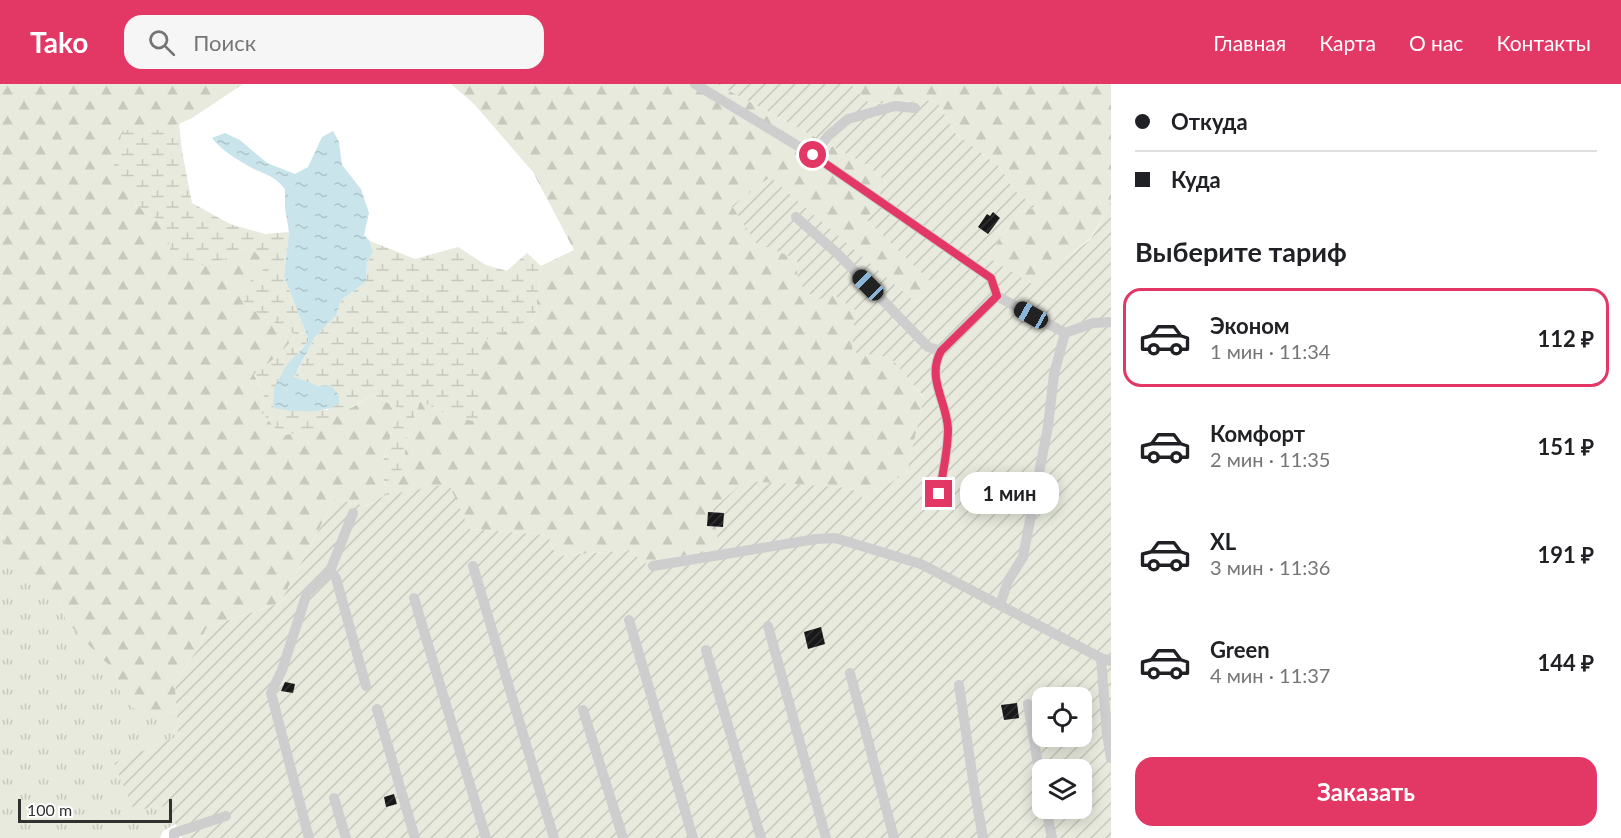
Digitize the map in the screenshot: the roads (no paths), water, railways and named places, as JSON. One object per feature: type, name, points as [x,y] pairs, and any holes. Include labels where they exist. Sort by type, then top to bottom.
[{"type":"street","points":[[695,84],[813,155],[991,278],[997,296],[1065,333],[1093,323],[1111,322]]},
{"type":"street","points":[[813,155],[828,136],[848,119],[895,106],[915,108]]},
{"type":"street","points":[[796,218],[840,256],[928,347],[941,351]]},
{"type":"street","points":[[939,494],[946,457],[948,426],[935,382],[936,360],[941,351],[997,296]]},
{"type":"street","points":[[1000,605],[1008,581],[1023,557],[1048,426],[1054,374],[1065,333]]},
{"type":"street","points":[[309,838],[271,693],[282,670],[307,593],[330,571],[353,513]]},
{"type":"street","points":[[653,566],[816,539],[835,538],[921,564],[1106,660],[1107,734],[1111,758]]},
{"type":"street","points":[[473,566],[554,838]]},
{"type":"street","points":[[330,571],[336,578],[366,686]]},
{"type":"street","points":[[414,598],[486,838]]},
{"type":"street","points":[[629,620],[693,838]]},
{"type":"street","points":[[768,626],[826,838]]},
{"type":"street","points":[[706,650],[760,838]]},
{"type":"street","points":[[850,673],[894,838]]},
{"type":"street","points":[[960,685],[983,838]]},
{"type":"street","points":[[1028,704],[1037,759]]},
{"type":"street","points":[[377,709],[415,838]]},
{"type":"street","points":[[584,710],[623,838]]},
{"type":"street","points":[[334,798],[346,838]]},
{"type":"street","points":[[174,838],[174,833],[226,816]]},
{"type":"street","points":[[1048,819],[1052,838]]},
{"type":"water","points":[[333,131],[339,142],[342,165],[361,189],[369,213],[364,235],[370,241],[373,252],[367,263],[366,282],[341,300],[336,316],[315,337],[294,377],[319,386],[330,385],[339,395],[339,404],[307,411],[273,408],[274,388],[287,365],[309,341],[284,276],[289,232],[285,189],[268,175],[231,155],[212,138],[225,133],[240,140],[267,163],[295,174],[308,167],[322,137]]}]
